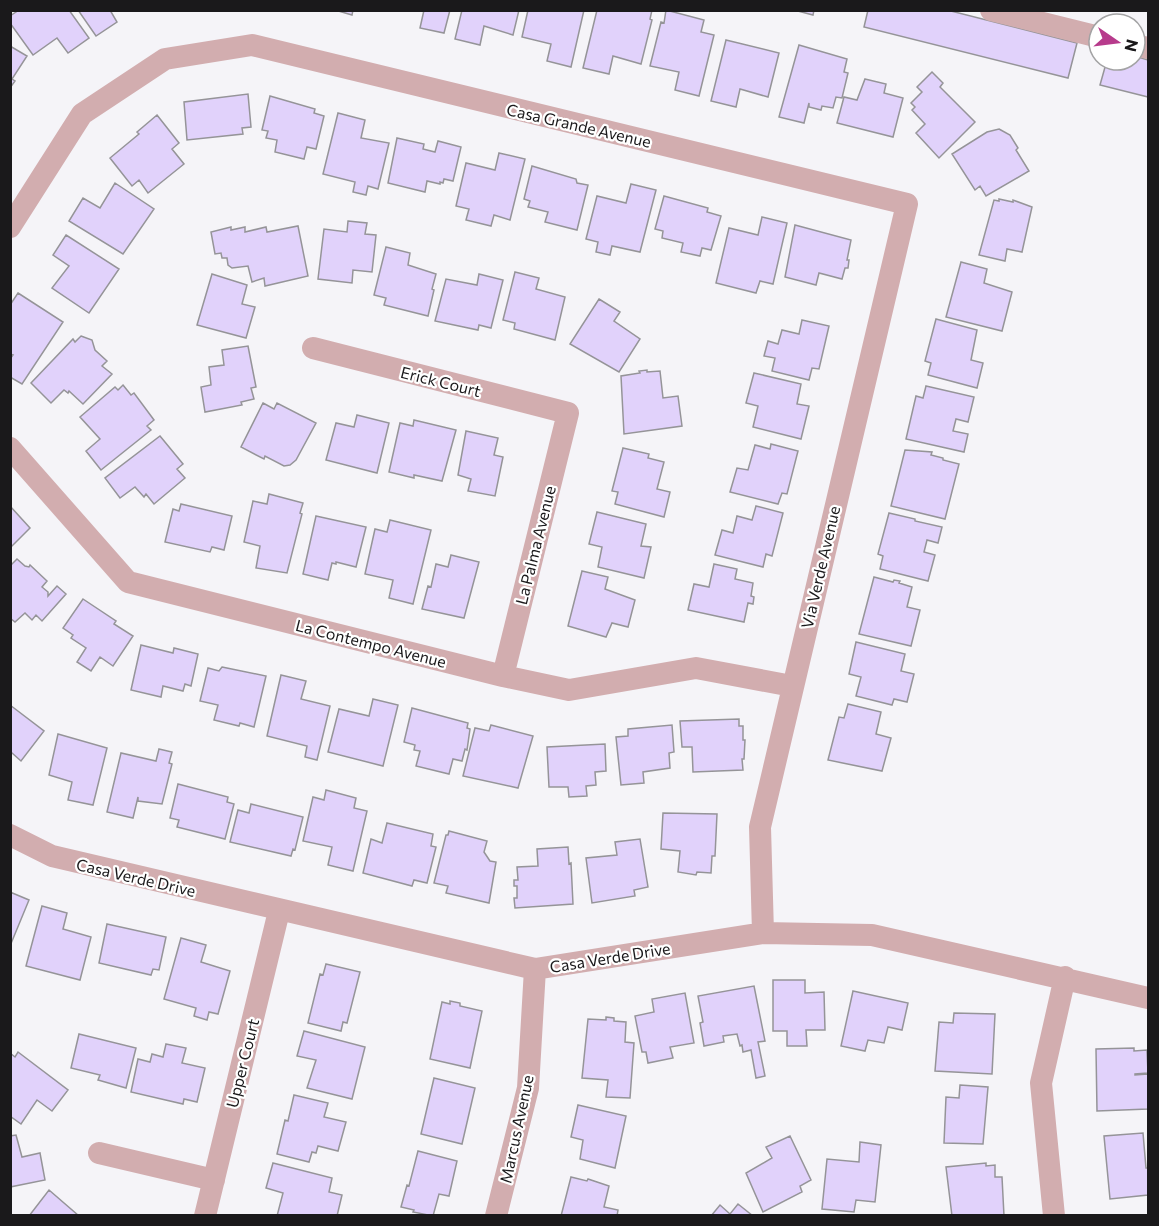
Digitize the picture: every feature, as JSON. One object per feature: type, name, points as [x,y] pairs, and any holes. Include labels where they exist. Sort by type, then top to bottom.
[{"type":"street","points":[[991,10],[1087,33]]},
{"type":"street","name":"Casa Grande Avenue","points":[[10,227],[82,114],[165,59],[252,45],[907,204]]},
{"type":"street","name":"Via Verde Avenue","points":[[763,933],[759,827],[907,204]]},
{"type":"street","name":"Erick Court","points":[[313,348],[568,413]]},
{"type":"street","name":"La Palma Avenue","points":[[503,676],[568,413]]},
{"type":"street","name":"La Contempo Avenue","points":[[10,448],[128,582],[503,676],[569,690],[696,668],[792,686]]},
{"type":"street","name":"Casa Verde Drive","points":[[10,835],[51,856],[535,969],[763,933],[872,935],[1065,977],[1149,998]]},
{"type":"street","name":"Upper Court","points":[[205,1215],[279,911]]},
{"type":"street","name":"Marcus Avenue","points":[[496,1215],[528,1088],[535,969]]},
{"type":"street","points":[[1054,1215],[1041,1083],[1065,977]]},
{"type":"street","points":[[99,1153],[214,1180]]},
{"type":"building","points":[[15,10],[69,10],[89,38],[68,53],[57,38],[33,55],[10,23],[10,16],[16,12]]},
{"type":"building","points":[[78,10],[110,10],[117,22],[96,36]]},
{"type":"building","points":[[335,10],[353,10],[352,15]]},
{"type":"building","points":[[424,10],[450,10],[444,33],[420,28]]},
{"type":"building","points":[[462,10],[519,10],[513,35],[484,26],[480,45],[455,39]]},
{"type":"building","points":[[528,10],[584,10],[571,67],[547,61],[551,44],[522,37]]},
{"type":"building","points":[[597,10],[652,10],[650,19],[652,20],[641,64],[613,56],[609,74],[583,68]]},
{"type":"building","points":[[666,10],[704,20],[701,32],[714,35],[699,96],[675,90],[679,72],[650,66]]},
{"type":"building","points":[[794,10],[814,10],[813,15]]},
{"type":"building","points":[[868,10],[947,10],[1077,43],[1068,78],[864,27]]},
{"type":"building","points":[[726,40],[779,53],[768,97],[740,89],[736,107],[711,101]]},
{"type":"building","points":[[799,45],[847,59],[844,72],[848,73],[842,98],[836,97],[833,108],[822,106],[821,110],[809,107],[809,103],[804,123],[779,117]]},
{"type":"building","points":[[10,46],[27,56],[12,79],[15,81],[10,88]]},
{"type":"building","points":[[1148,60],[1148,97],[1100,85],[1104,72],[1147,72]]},
{"type":"building","points":[[932,72],[943,83],[940,87],[975,122],[939,158],[916,133],[925,124],[912,110],[915,107],[911,103],[922,92],[917,87]]},
{"type":"building","points":[[865,79],[886,84],[884,93],[903,98],[893,137],[837,123],[844,97],[857,100]]},
{"type":"building","points":[[248,94],[251,127],[242,128],[243,134],[187,140],[184,102]]},
{"type":"building","points":[[270,96],[315,109],[314,113],[324,116],[316,149],[307,147],[304,159],[275,152],[277,140],[266,138],[268,131],[262,130]]},
{"type":"building","points":[[338,113],[365,120],[361,138],[389,143],[378,189],[368,186],[366,195],[353,192],[355,182],[323,174]]},
{"type":"building","points":[[157,115],[179,143],[172,149],[184,164],[148,193],[139,180],[132,186],[110,158],[139,134],[137,132]]},
{"type":"building","points":[[999,129],[1010,135],[1029,171],[986,196],[980,186],[975,190],[952,154],[987,132]]},
{"type":"building","points":[[397,138],[424,144],[423,149],[435,152],[438,141],[461,147],[453,181],[444,179],[440,184],[427,181],[425,192],[388,183]]},
{"type":"building","points":[[499,153],[525,159],[510,220],[494,215],[491,226],[466,220],[469,209],[456,206],[466,163],[495,170]]},
{"type":"building","points":[[532,166],[576,179],[577,183],[588,185],[577,230],[545,222],[548,212],[528,207],[530,201],[524,199]]},
{"type":"building","points":[[115,183],[154,209],[123,254],[69,221],[83,198],[100,208]]},
{"type":"building","points":[[631,184],[656,190],[640,252],[612,246],[610,255],[596,252],[598,242],[586,239],[597,196],[626,203]]},
{"type":"building","points":[[664,196],[708,208],[707,212],[721,216],[711,250],[702,248],[700,256],[681,252],[683,243],[662,238],[663,231],[655,229]]},
{"type":"building","points":[[999,199],[1013,202],[1013,200],[1032,207],[1022,252],[1007,249],[1005,261],[979,255],[994,200],[999,201]]},
{"type":"building","points":[[762,217],[787,223],[773,284],[760,281],[756,293],[716,283],[729,228],[758,235]]},
{"type":"building","points":[[348,221],[367,223],[365,234],[376,235],[372,272],[353,270],[352,283],[318,279],[324,229],[347,232]]},
{"type":"building","points":[[795,225],[851,240],[847,260],[849,260],[848,268],[845,268],[842,279],[819,273],[816,285],[785,277]]},
{"type":"building","points":[[298,226],[308,276],[265,286],[264,278],[252,282],[248,266],[232,268],[228,265],[227,258],[222,258],[221,253],[215,254],[211,232],[231,227],[231,230],[245,227],[245,232],[266,227],[267,232]]},
{"type":"building","points":[[66,235],[119,269],[89,313],[52,288],[69,266],[53,255]]},
{"type":"building","points":[[386,247],[410,253],[408,265],[436,274],[428,316],[384,305],[386,298],[374,295]]},
{"type":"building","points":[[961,262],[987,269],[984,283],[1012,292],[1002,331],[946,317]]},
{"type":"building","points":[[515,272],[539,278],[536,289],[565,297],[555,340],[514,329],[515,323],[503,320]]},
{"type":"building","points":[[212,274],[247,285],[242,304],[255,307],[246,338],[197,325]]},
{"type":"building","points":[[479,274],[503,280],[491,328],[479,325],[478,330],[435,321],[446,279],[477,285]]},
{"type":"building","points":[[18,293],[63,322],[22,384],[10,377],[10,359],[13,355],[10,354],[10,305]]},
{"type":"building","points":[[599,299],[620,312],[614,321],[640,339],[619,372],[570,344]]},
{"type":"building","points":[[936,319],[977,330],[971,360],[983,363],[977,388],[928,375],[931,363],[925,361]]},
{"type":"building","points":[[802,320],[829,326],[819,369],[812,368],[809,380],[772,371],[775,358],[764,356],[768,341],[778,344],[782,330],[799,334]]},
{"type":"building","points":[[81,336],[92,340],[95,350],[107,361],[102,366],[112,374],[83,404],[69,391],[68,393],[64,390],[51,403],[31,383],[73,339],[75,342]]},
{"type":"building","points":[[248,346],[256,387],[251,388],[254,399],[241,402],[242,405],[205,412],[201,387],[211,385],[209,367],[224,365],[222,350]]},
{"type":"building","points":[[647,370],[647,372],[660,371],[663,398],[678,396],[682,426],[624,434],[621,376]]},
{"type":"building","points":[[754,373],[801,384],[797,404],[809,406],[801,439],[753,427],[758,406],[746,403]]},
{"type":"building","points":[[123,385],[131,395],[134,393],[154,420],[147,426],[151,430],[101,470],[86,451],[100,439],[80,417],[115,387],[118,390]]},
{"type":"building","points":[[926,386],[974,397],[968,422],[956,419],[953,431],[968,434],[964,452],[906,439],[916,396],[923,398]]},
{"type":"building","points":[[263,403],[274,409],[277,403],[316,423],[296,460],[290,465],[284,466],[265,456],[264,459],[241,447]]},
{"type":"building","points":[[357,415],[389,423],[377,473],[326,460],[336,423],[354,427]]},
{"type":"building","points":[[414,420],[456,430],[442,481],[389,472],[400,423],[413,426]]},
{"type":"building","points":[[466,431],[498,438],[494,455],[503,457],[495,496],[468,491],[471,479],[458,475]]},
{"type":"building","points":[[160,436],[183,464],[177,469],[185,478],[154,504],[146,494],[144,497],[135,487],[120,498],[105,478]]},
{"type":"building","points":[[771,444],[798,451],[787,494],[782,493],[778,504],[730,492],[737,468],[748,470],[755,445],[770,449]]},
{"type":"building","points":[[623,448],[649,454],[648,458],[664,462],[657,489],[670,492],[664,517],[615,504],[618,492],[612,491]]},
{"type":"building","points":[[905,450],[932,452],[931,455],[959,464],[945,519],[891,506]]},
{"type":"building","points":[[269,494],[303,503],[287,573],[256,568],[260,546],[244,542],[253,501],[267,504]]},
{"type":"building","points":[[181,504],[232,516],[224,550],[212,547],[210,552],[165,542],[173,509],[179,511]]},
{"type":"building","points":[[10,506],[30,528],[10,548]]},
{"type":"building","points":[[756,506],[783,513],[772,556],[766,554],[763,567],[715,555],[722,530],[733,533],[737,516],[752,520]]},
{"type":"building","points":[[597,512],[646,524],[641,546],[651,547],[644,578],[598,567],[602,547],[589,544]]},
{"type":"building","points":[[889,513],[942,527],[938,543],[927,540],[924,552],[935,555],[928,581],[880,569],[883,556],[878,554]]},
{"type":"building","points":[[316,516],[366,527],[356,567],[332,563],[328,580],[303,574]]},
{"type":"building","points":[[390,520],[431,530],[413,604],[389,598],[393,580],[365,574],[375,529],[387,532]]},
{"type":"building","points":[[451,555],[479,562],[464,618],[422,609],[428,586],[431,587],[436,564],[448,567]]},
{"type":"building","points":[[17,559],[25,566],[30,565],[47,581],[42,587],[48,592],[48,596],[57,586],[66,594],[42,621],[36,615],[32,620],[25,613],[15,622],[10,618],[10,566]]},
{"type":"building","points":[[714,564],[737,569],[735,579],[753,583],[751,596],[754,597],[753,604],[748,603],[744,622],[688,610],[694,584],[709,587]]},
{"type":"building","points":[[582,571],[608,577],[605,589],[635,600],[628,627],[612,623],[606,637],[568,626]]},
{"type":"building","points":[[874,577],[893,582],[894,580],[900,581],[899,583],[912,587],[907,607],[920,610],[911,646],[859,634]]},
{"type":"building","points":[[83,599],[116,621],[114,624],[133,636],[113,666],[100,657],[91,671],[77,662],[86,648],[71,638],[73,635],[63,628]]},
{"type":"building","points":[[856,642],[905,654],[901,671],[914,674],[907,702],[894,699],[892,705],[856,696],[861,677],[849,674]]},
{"type":"building","points":[[141,645],[173,653],[174,648],[198,654],[191,686],[185,684],[183,691],[163,686],[161,697],[131,690]]},
{"type":"building","points":[[222,667],[266,676],[254,727],[214,720],[218,705],[200,701],[208,668],[219,671]]},
{"type":"building","points":[[281,675],[306,681],[301,699],[330,706],[317,760],[305,757],[307,746],[267,736]]},
{"type":"building","points":[[373,699],[398,705],[383,766],[328,752],[339,709],[369,716]]},
{"type":"building","points":[[848,704],[881,712],[876,734],[891,738],[882,771],[828,760],[839,717],[844,718]]},
{"type":"building","points":[[10,705],[44,731],[21,761],[12,753],[10,755]]},
{"type":"building","points":[[412,708],[468,723],[467,728],[470,729],[467,750],[465,749],[462,761],[453,759],[449,774],[416,766],[420,751],[414,750],[415,745],[404,742]]},
{"type":"building","points":[[739,719],[739,726],[743,726],[743,740],[745,740],[743,770],[693,772],[692,747],[682,747],[680,721]]},
{"type":"building","points":[[491,725],[533,736],[518,788],[463,776],[475,728],[489,731]]},
{"type":"building","points":[[672,725],[674,752],[669,753],[670,768],[643,772],[644,783],[621,785],[616,737],[628,736],[628,729]]},
{"type":"building","points":[[58,734],[107,748],[93,805],[68,800],[72,782],[49,775]]},
{"type":"building","points":[[605,744],[606,771],[595,772],[596,785],[586,786],[587,796],[569,797],[568,787],[549,787],[547,747]]},
{"type":"building","points":[[159,749],[172,752],[169,763],[172,764],[162,804],[138,801],[138,797],[133,818],[107,812],[121,753],[156,761]]},
{"type":"building","points":[[178,784],[228,797],[227,802],[234,804],[225,839],[177,827],[179,820],[170,818]]},
{"type":"building","points":[[326,790],[356,798],[354,808],[367,811],[353,871],[328,865],[332,847],[303,841],[313,797],[324,800]]},
{"type":"building","points":[[251,804],[303,817],[295,850],[293,849],[291,856],[230,842],[238,810],[249,813]]},
{"type":"building","points":[[663,813],[717,814],[715,856],[712,856],[711,873],[697,872],[696,875],[678,872],[680,851],[661,849]]},
{"type":"building","points":[[387,823],[433,834],[431,846],[436,847],[427,883],[414,880],[412,886],[363,873],[371,839],[382,843]]},
{"type":"building","points":[[449,831],[487,841],[484,852],[490,861],[496,862],[489,903],[446,893],[448,886],[434,883]]},
{"type":"building","points":[[640,839],[648,887],[634,890],[635,896],[592,903],[586,858],[617,855],[615,842]]},
{"type":"building","points":[[568,847],[573,904],[515,908],[514,898],[517,898],[517,886],[514,886],[514,880],[518,880],[517,867],[538,866],[537,849]]},
{"type":"building","points":[[10,892],[29,900],[10,946]]},
{"type":"building","points":[[42,906],[67,913],[63,929],[91,937],[80,980],[26,966]]},
{"type":"building","points":[[107,924],[166,937],[159,970],[153,969],[151,975],[99,963]]},
{"type":"building","points":[[181,938],[206,945],[201,962],[230,971],[218,1014],[209,1012],[207,1020],[194,1016],[196,1008],[164,999]]},
{"type":"building","points":[[326,964],[360,972],[347,1023],[343,1022],[341,1031],[308,1023],[320,974],[323,975]]},
{"type":"building","points":[[773,980],[805,980],[805,993],[824,992],[825,1030],[806,1030],[807,1046],[787,1046],[787,1031],[773,1031]]},
{"type":"building","points":[[754,986],[765,1041],[758,1042],[765,1076],[756,1078],[751,1050],[743,1052],[737,1034],[723,1036],[724,1042],[704,1046],[700,1023],[703,1022],[698,996]]},
{"type":"building","points":[[853,991],[908,1003],[902,1030],[888,1027],[884,1043],[868,1040],[865,1051],[841,1046]]},
{"type":"building","points":[[685,993],[694,1043],[670,1047],[673,1058],[648,1063],[646,1052],[642,1052],[635,1016],[654,1012],[652,999]]},
{"type":"building","points":[[450,1001],[482,1011],[470,1068],[430,1059],[442,1002],[450,1004]]},
{"type":"building","points":[[954,1013],[995,1014],[992,1074],[935,1071],[939,1022],[953,1023]]},
{"type":"building","points":[[606,1017],[614,1018],[614,1021],[626,1022],[625,1042],[634,1043],[630,1098],[606,1097],[608,1080],[582,1078],[588,1019],[606,1020]]},
{"type":"building","points":[[304,1031],[365,1047],[352,1099],[307,1088],[316,1060],[297,1056]]},
{"type":"building","points":[[79,1034],[136,1048],[126,1088],[98,1080],[100,1075],[71,1068]]},
{"type":"building","points":[[166,1044],[186,1048],[182,1063],[205,1068],[197,1102],[184,1099],[183,1104],[131,1092],[138,1059],[150,1062],[152,1054],[163,1057]]},
{"type":"building","points":[[1134,1048],[1134,1051],[1147,1050],[1148,1073],[1135,1075],[1148,1074],[1148,1109],[1097,1111],[1096,1049]]},
{"type":"building","points":[[18,1052],[68,1090],[52,1111],[37,1100],[21,1124],[10,1116],[10,1053],[15,1057]]},
{"type":"building","points":[[434,1078],[475,1088],[462,1144],[421,1134]]},
{"type":"building","points":[[960,1085],[988,1087],[983,1144],[944,1143],[946,1097],[959,1098]]},
{"type":"building","points":[[294,1095],[328,1103],[324,1117],[346,1122],[338,1151],[318,1146],[316,1153],[312,1152],[309,1162],[277,1154]]},
{"type":"building","points":[[578,1105],[626,1116],[615,1168],[580,1159],[583,1140],[571,1137]]},
{"type":"building","points":[[1143,1133],[1146,1168],[1148,1168],[1148,1195],[1110,1199],[1104,1136]]},
{"type":"building","points":[[16,1135],[22,1157],[40,1153],[45,1180],[10,1187],[10,1136]]},
{"type":"building","points":[[790,1136],[811,1180],[800,1186],[802,1192],[763,1212],[746,1173],[772,1158],[766,1147]]},
{"type":"building","points":[[860,1142],[881,1145],[875,1202],[856,1200],[854,1212],[822,1209],[827,1159],[859,1162]]},
{"type":"building","points":[[418,1151],[457,1161],[449,1196],[439,1194],[433,1216],[401,1207]]},
{"type":"building","points":[[273,1163],[332,1178],[329,1192],[342,1195],[337,1216],[277,1216],[283,1193],[266,1188]]},
{"type":"building","points":[[986,1163],[986,1166],[995,1165],[995,1177],[1002,1177],[1004,1216],[952,1216],[946,1167]]},
{"type":"building","points":[[571,1177],[587,1181],[588,1179],[609,1186],[604,1207],[618,1210],[617,1216],[561,1216]]},
{"type":"building","points":[[49,1190],[79,1216],[29,1216]]},
{"type":"building","points":[[738,1204],[753,1216],[711,1216],[720,1205],[730,1214]]}]
